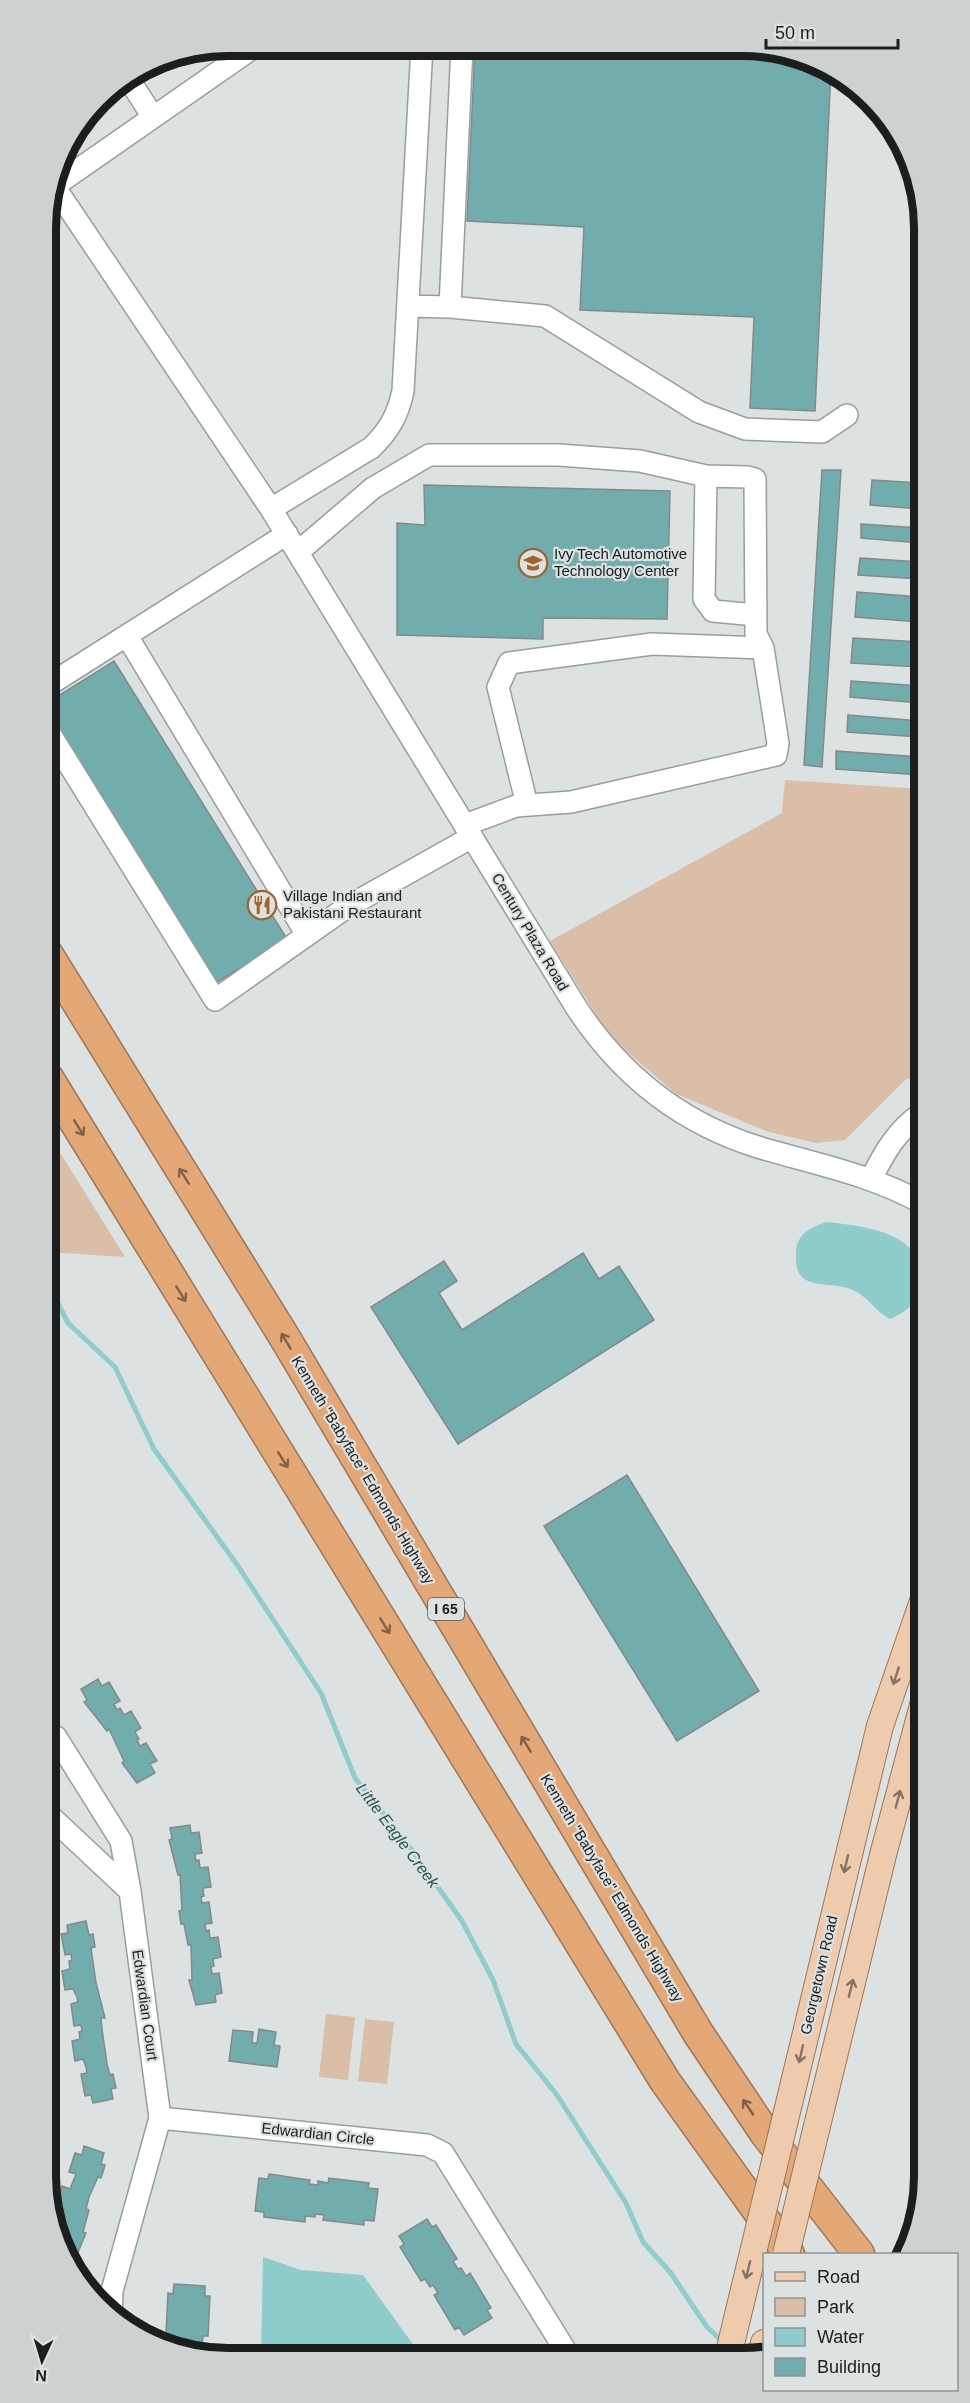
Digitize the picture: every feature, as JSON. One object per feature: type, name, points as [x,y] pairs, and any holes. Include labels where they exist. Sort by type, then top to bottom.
[{"type":"highway","name":"Kenneth \"Babyface\" Edmonds Highway","points":[[56,968],[285,1338],[698,2033],[765,2133],[858,2253]]},
{"type":"highway","points":[[56,1091],[665,2081],[787,2253]]},
{"type":"main road","name":"Georgetown Road","points":[[730,2348],[880,1726],[914,1627]]},
{"type":"main road","points":[[788,2253],[882,1855],[914,1738]]},
{"type":"street","points":[[61,182],[241,56]]},
{"type":"street","points":[[272,509],[371,448],[385,435],[399,413],[403,390],[421,56]]},
{"type":"street","points":[[450,307],[462,56]]},
{"type":"street","points":[[132,84],[153,117]]},
{"type":"street","name":"Century Plaza Road","points":[[59,194],[272,509],[589,1028],[634,1078],[672,1108],[718,1132],[762,1148],[871,1179],[914,1199]]},
{"type":"street","points":[[408,306],[450,307],[545,316],[699,412],[745,429],[822,432],[847,415]]},
{"type":"street","points":[[56,744],[215,1000],[347,907],[468,831],[516,806],[571,802],[776,755],[778,743],[763,648],[756,634],[755,479],[706,476],[640,461],[559,455],[429,455],[373,488],[298,552]]},
{"type":"street","points":[[706,476],[704,599],[713,611],[756,615]]},
{"type":"street","points":[[56,680],[287,534]]},
{"type":"street","points":[[127,636],[307,935]]},
{"type":"street","points":[[527,805],[498,687],[509,663],[652,644],[763,648]]},
{"type":"street","points":[[871,1179],[886,1150],[905,1125],[914,1119]]},
{"type":"street","name":"Edwardian Court","points":[[56,1737],[120,1839],[130,1891],[160,2118]]},
{"type":"street","points":[[56,1822],[130,1891]]},
{"type":"street","points":[[111,2302],[112,2290],[160,2118]]},
{"type":"street","name":"Edwardian Circle","points":[[160,2118],[427,2145],[443,2153],[564,2348]]},
{"type":"green space","points":[[785,780],[914,789],[914,1079],[906,1079],[845,1140],[815,1143],[766,1131],[676,1094],[610,1037],[550,941],[782,813]]},
{"type":"green space","points":[[56,1146],[125,1257],[56,1253]]},
{"type":"green space","points":[[326,2014],[355,2017],[348,2080],[319,2077]]},
{"type":"green space","points":[[365,2019],[394,2022],[387,2084],[358,2081]]},
{"type":"water","points":[[826,1222],[857,1226],[889,1235],[903,1242],[914,1252],[914,1302],[902,1313],[890,1319],[855,1291],[806,1280],[800,1275],[796,1252],[799,1240],[810,1229]]},
{"type":"water","points":[[263,2257],[301,2270],[363,2275],[416,2348],[261,2348]]},
{"type":"building","points":[[475,56],[754,56],[776,59],[819,73],[831,80],[815,411],[750,408],[754,317],[580,310],[584,227],[467,221]]},
{"type":"building","points":[[822,470],[841,470],[822,767],[804,765]]},
{"type":"building","points":[[872,480],[914,483],[914,509],[870,505]]},
{"type":"building","name":"Ivy Tech Automotive Technology Center","points":[[424,485],[670,491],[667,619],[543,618],[543,639],[397,635],[397,523],[425,525]]},
{"type":"building","points":[[861,524],[914,528],[914,542],[861,538]]},
{"type":"building","points":[[860,558],[914,562],[914,579],[858,575]]},
{"type":"building","points":[[857,592],[914,597],[914,622],[855,617]]},
{"type":"building","points":[[853,638],[914,642],[914,667],[851,663]]},
{"type":"building","points":[[114,661],[287,939],[216,983],[56,725],[56,697]]},
{"type":"building","points":[[851,681],[914,686],[914,702],[850,697]]},
{"type":"building","points":[[848,715],[914,720],[914,737],[847,732]]},
{"type":"building","points":[[836,751],[914,757],[914,775],[836,769]]},
{"type":"building","points":[[583,1253],[599,1279],[619,1266],[654,1320],[458,1444],[371,1307],[444,1261],[457,1281],[439,1293],[462,1330]]},
{"type":"building","points":[[627,1475],[759,1691],[677,1741],[544,1526]]},
{"type":"building","points":[[98,1679],[102,1686],[109,1682],[120,1701],[114,1704],[117,1710],[120,1708],[124,1715],[131,1711],[141,1728],[135,1732],[140,1746],[146,1743],[157,1761],[150,1764],[155,1773],[137,1783],[122,1763],[124,1761],[109,1729],[107,1731],[84,1702],[87,1700],[81,1689]]},
{"type":"building","points":[[190,1825],[191,1833],[199,1832],[202,1853],[195,1854],[196,1861],[199,1860],[200,1868],[208,1867],[211,1887],[203,1888],[204,1896],[201,1897],[202,1903],[209,1902],[212,1923],[205,1924],[206,1931],[209,1930],[210,1938],[218,1937],[221,1957],[213,1959],[214,1966],[211,1967],[212,1974],[219,1973],[222,1993],[215,1995],[216,2002],[196,2005],[189,1980],[192,1980],[191,1945],[188,1945],[179,1911],[182,1910],[180,1875],[178,1875],[169,1840],[172,1839],[170,1828]]},
{"type":"building","points":[[86,1921],[89,1935],[93,1934],[95,1947],[91,1948],[96,1983],[105,2018],[101,2018],[107,2064],[110,2075],[113,2074],[116,2088],[111,2089],[113,2099],[93,2103],[91,2095],[85,2096],[81,2074],[87,2073],[83,2059],[75,2061],[72,2041],[80,2039],[79,2032],[82,2031],[81,2025],[74,2026],[71,2004],[78,2002],[77,1997],[73,1989],[65,1990],[62,1971],[70,1969],[69,1961],[72,1961],[71,1954],[65,1955],[61,1934],[68,1933],[67,1925]]},
{"type":"building","points":[[259,2029],[276,2032],[274,2045],[280,2046],[277,2067],[229,2061],[233,2030],[253,2032],[252,2043],[257,2043]]},
{"type":"building","points":[[84,2146],[104,2153],[101,2164],[105,2165],[101,2178],[98,2177],[89,2197],[86,2209],[89,2210],[83,2232],[86,2233],[76,2256],[62,2223],[65,2216],[62,2216],[64,2208],[59,2206],[58,2203],[62,2186],[70,2189],[76,2174],[69,2172],[75,2153],[82,2155]]},
{"type":"building","points":[[269,2174],[310,2180],[309,2184],[318,2185],[318,2181],[328,2183],[329,2178],[369,2183],[368,2188],[378,2189],[374,2221],[364,2220],[364,2225],[323,2220],[324,2215],[315,2214],[315,2217],[305,2216],[305,2222],[264,2217],[264,2212],[255,2211],[259,2178],[268,2179]]},
{"type":"building","points":[[427,2219],[432,2227],[436,2225],[457,2259],[453,2261],[458,2269],[461,2268],[466,2276],[470,2273],[491,2308],[487,2310],[492,2318],[464,2335],[459,2327],[455,2330],[434,2295],[438,2293],[433,2285],[430,2287],[425,2279],[421,2281],[400,2247],[404,2244],[399,2236]]},
{"type":"building","points":[[174,2284],[205,2286],[205,2296],[210,2296],[208,2336],[203,2336],[202,2345],[172,2338],[170,2334],[166,2334],[168,2293],[173,2294]]},
{"type":"waterway","name":"Little Eagle Creek","points":[[56,1300],[68,1323],[115,1367],[154,1449],[238,1566],[321,1693],[355,1778],[411,1849],[462,1921],[493,1980],[516,2044],[557,2095],[626,2203],[643,2242],[670,2272],[707,2327],[724,2343]]},
{"type":"place","name":"Ivy Tech Automotive Technology Center","points":[[533,563]]},
{"type":"place","name":"Village Indian and Pakistani Restaurant","points":[[262,905]]}]
